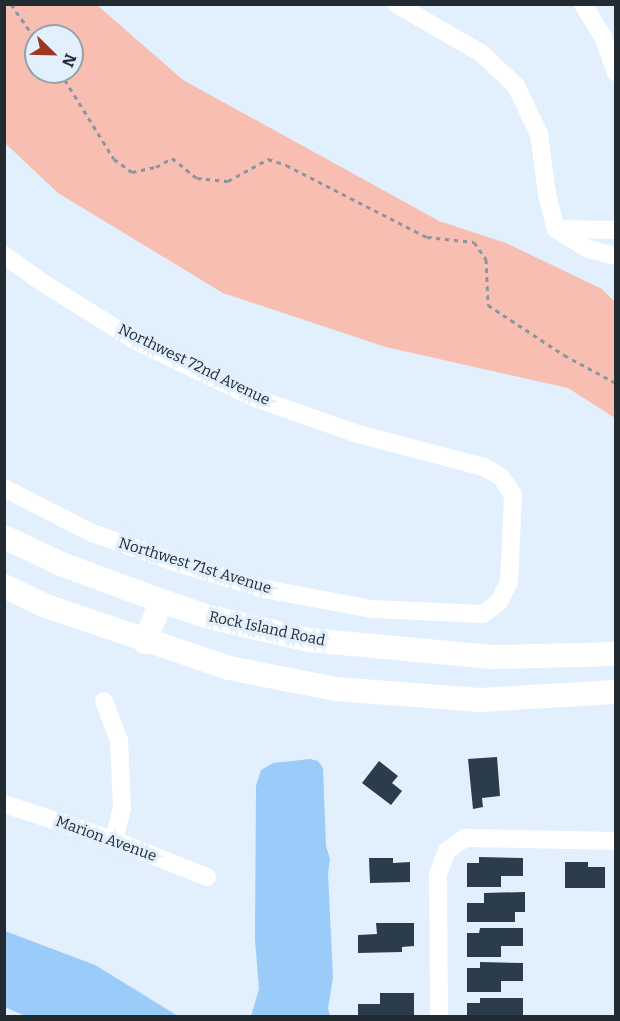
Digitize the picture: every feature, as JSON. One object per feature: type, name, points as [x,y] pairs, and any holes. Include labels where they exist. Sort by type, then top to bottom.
[{"type":"main road","name":"Rock Island Road","points":[[4,537],[61,564],[161,601],[209,617],[309,640],[494,657],[615,654]]},
{"type":"main road","points":[[4,586],[46,606],[145,642],[229,668],[336,689],[480,700],[615,692]]},
{"type":"main road","points":[[145,642],[161,601]]},
{"type":"street","points":[[396,4],[481,53],[516,86],[539,134],[547,194],[556,228],[588,249],[615,256]]},
{"type":"street","points":[[583,4],[603,37],[615,72]]},
{"type":"street","points":[[556,228],[580,231],[615,230]]},
{"type":"street","name":"Northwest 72nd Avenue","points":[[4,255],[40,281],[138,342],[255,398],[358,434],[484,466],[501,477],[513,495],[509,582],[499,602]]},
{"type":"street","name":"Northwest 71st Avenue","points":[[4,488],[92,533],[264,590],[372,609],[483,614],[499,602]]},
{"type":"street","points":[[104,701],[118,740],[122,808],[114,840]]},
{"type":"street","name":"Marion Avenue","points":[[4,804],[114,840],[207,877]]},
{"type":"street","points":[[439,1017],[438,874],[447,851],[465,838],[615,841]]},
{"type":"path","points":[[11,4],[25,24]]},
{"type":"path","points":[[67,84],[114,159],[132,172],[156,166],[172,158],[197,178],[228,181],[268,159],[286,165],[426,237],[474,243],[486,259],[488,305],[564,355],[615,383]]},
{"type":"shaded area","points":[[4,5],[97,5],[183,80],[439,221],[506,243],[602,289],[615,302],[615,418],[568,388],[386,347],[223,293],[58,193],[5,143]]},
{"type":"water","points":[[310,759],[318,761],[323,768],[326,846],[330,859],[328,874],[333,977],[328,1008],[330,1016],[251,1016],[259,989],[255,939],[256,786],[261,770],[273,763]]},
{"type":"water","points":[[5,931],[95,965],[178,1016],[25,1016],[5,1007]]},
{"type":"building","points":[[497,757],[500,796],[482,798],[483,807],[473,809],[468,759]]},
{"type":"building","points":[[379,761],[398,776],[392,783],[402,791],[391,805],[362,783]]},
{"type":"building","points":[[479,857],[523,858],[523,876],[501,876],[501,887],[467,887],[467,863],[479,863]]},
{"type":"building","points":[[369,858],[393,858],[393,863],[410,862],[410,882],[370,883]]},
{"type":"building","points":[[565,862],[588,862],[588,867],[605,867],[605,888],[565,888]]},
{"type":"building","points":[[525,892],[525,912],[515,912],[515,922],[467,922],[467,903],[484,903],[484,893]]},
{"type":"building","points":[[376,923],[414,923],[414,946],[402,947],[402,952],[358,953],[358,935],[377,934]]},
{"type":"building","points":[[480,928],[523,928],[523,946],[501,946],[501,957],[467,957],[467,933],[479,933]]},
{"type":"building","points":[[480,962],[523,963],[523,981],[501,981],[501,992],[467,992],[467,968],[480,968]]},
{"type":"building","points":[[380,993],[414,993],[414,1016],[358,1016],[358,1004],[380,1004]]},
{"type":"building","points":[[480,998],[523,998],[523,1016],[467,1016],[467,1003],[480,1003]]}]
